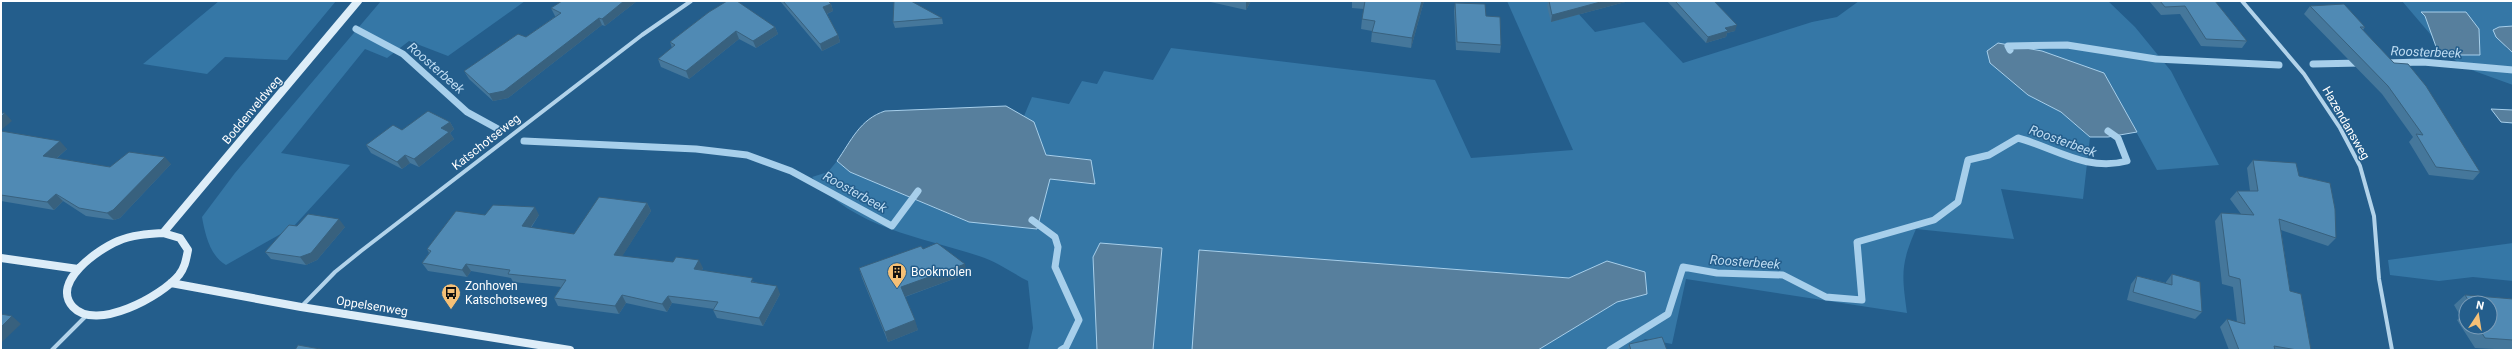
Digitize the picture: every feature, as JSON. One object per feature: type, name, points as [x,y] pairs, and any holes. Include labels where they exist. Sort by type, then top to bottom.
[{"type":"street","name":"Boddenveldweg","points":[[163,233],[358,1]]},
{"type":"street","name":"Katschotseweg","points":[[301,307],[360,251],[642,34],[690,1]]},
{"type":"street","name":"Hazendansweg","points":[[2242,1],[2304,74],[2340,128],[2360,166],[2366,181],[2374,216],[2379,279],[2392,350]]},
{"type":"street","points":[[163,233],[180,238],[188,250],[185,266],[171,283],[140,304],[104,314],[88,314],[74,308],[67,297],[69,284],[78,269],[96,254],[118,241],[142,234],[163,233]]},
{"type":"street","points":[[1,258],[78,269]]},
{"type":"street","name":"Oppelsenweg","points":[[171,283],[301,307],[570,350]]},
{"type":"street","points":[[52,350],[88,314]]},
{"type":"shaded area","points":[[219,1],[336,1],[287,60],[225,57],[207,74],[143,64]]},
{"type":"shaded area","points":[[381,1],[525,1],[448,56],[409,41],[387,58],[365,49],[281,153],[350,165],[293,227],[226,265],[220,261],[209,244],[202,217],[235,173]]},
{"type":"shaded area","points":[[1507,1],[1567,1],[1595,32],[1644,22],[1683,63],[1812,22],[1837,17],[1859,1],[2108,1],[2135,27],[2171,71],[2219,165],[2157,170],[2104,73],[2028,95],[2061,112],[2090,137],[2083,199],[2001,189],[2014,239],[1916,229],[1907,252],[1903,280],[1907,313],[1686,279],[1672,344],[1645,339],[1628,350],[1538,350],[1617,302],[1647,294],[1608,261],[1569,278],[1199,250],[1192,350],[1153,350],[1162,248],[1098,350],[1028,350],[1033,328],[1028,281],[985,258],[911,236],[868,219],[847,208],[829,194],[812,177],[828,172],[837,161],[850,172],[968,222],[1050,178],[1094,184],[1091,160],[1046,155],[1034,123],[1024,116],[1032,97],[1069,104],[1082,81],[1097,84],[1104,71],[1153,80],[1171,48],[1435,80],[1471,158],[1573,150]]},
{"type":"shaded area","points":[[2402,1],[2513,1],[2513,26],[2499,27],[2506,48],[2513,53],[2513,85],[2466,68],[2448,55]]},
{"type":"shaded area","points":[[2421,12],[2466,12],[2479,29],[2480,55],[2439,55],[2425,16]]},
{"type":"shaded area","points":[[2513,26],[2513,53],[2496,37],[2493,30],[2499,27]]},
{"type":"shaded area","points":[[1998,43],[2042,51],[2104,73],[2137,132],[2108,137],[2090,137],[2061,112],[2028,95],[1990,63],[1987,51]]},
{"type":"shaded area","points":[[1006,106],[1034,122],[1046,155],[1091,160],[1095,184],[1050,179],[1037,229],[969,222],[850,172],[837,161],[852,138],[863,125],[869,119],[885,111]]},
{"type":"shaded area","points":[[2491,109],[2513,110],[2513,123],[2501,122]]},
{"type":"shaded area","points":[[1100,243],[1162,248],[1153,350],[1097,350],[1093,257]]},
{"type":"shaded area","points":[[2513,243],[2513,281],[2473,277],[2439,281],[2390,275],[2388,260]]},
{"type":"shaded area","points":[[1199,250],[1569,278],[1607,261],[1645,272],[1647,294],[1617,302],[1538,350],[1192,350]]},
{"type":"building","points":[[562,1],[624,1],[602,19],[599,18],[504,91],[489,94],[464,71],[518,34],[526,37],[561,13],[551,8]]},
{"type":"building","points":[[727,1],[737,1],[775,27],[753,41],[736,31],[686,71],[658,59],[675,45],[670,42],[709,12]]},
{"type":"building","points":[[783,1],[828,1],[831,4],[823,7],[838,35],[820,44]]},
{"type":"building","points":[[894,1],[911,1],[942,18],[893,22]]},
{"type":"building","points":[[1365,1],[1422,1],[1412,38],[1372,32],[1375,21],[1362,19]]},
{"type":"building","points":[[1549,1],[1604,1],[1552,15]]},
{"type":"building","points":[[1675,1],[1714,1],[1737,25],[1725,28],[1728,31],[1708,37]]},
{"type":"building","points":[[2160,1],[2215,1],[2247,41],[2206,39],[2185,6],[2165,7]]},
{"type":"building","points":[[1455,3],[1485,4],[1486,16],[1500,17],[1501,45],[1457,42]]},
{"type":"building","points":[[2344,4],[2365,27],[2360,27],[2394,63],[2408,64],[2426,86],[2480,172],[2436,167],[2416,134],[2423,135],[2388,86],[2310,6]]},
{"type":"building","points":[[428,111],[450,122],[441,128],[449,132],[414,159],[405,155],[397,162],[366,145],[393,125],[402,130]]},
{"type":"building","points":[[1,131],[60,141],[43,156],[110,167],[129,152],[165,157],[113,210],[107,213],[79,208],[56,194],[47,202],[1,195]]},
{"type":"building","points":[[2253,160],[2296,163],[2299,176],[2330,183],[2335,209],[2336,238],[2279,219],[2290,291],[2301,294],[2311,350],[2297,350],[2274,346],[2275,350],[2239,350],[2227,319],[2245,324],[2240,279],[2229,276],[2221,213],[2254,215],[2237,191],[2258,191]]},
{"type":"building","points":[[599,197],[647,203],[614,255],[673,262],[676,257],[699,260],[694,269],[753,278],[751,282],[777,286],[759,318],[713,310],[718,302],[668,296],[662,304],[622,295],[615,306],[554,298],[566,280],[508,274],[510,270],[466,264],[462,270],[422,263],[431,251],[427,249],[456,211],[485,215],[493,205],[535,207],[522,226],[574,234]]},
{"type":"building","points":[[308,214],[339,219],[311,253],[300,257],[265,252],[289,225],[297,226]]},
{"type":"building","name":"Bookmolen","points":[[937,243],[965,264],[901,287],[915,320],[885,332],[859,268],[921,246],[923,249]]},
{"type":"building","points":[[2172,274],[2200,282],[2202,312],[2133,292],[2137,276],[2172,285]]},
{"type":"building","points":[[2498,298],[2513,299],[2513,340],[2485,338],[2483,335],[2498,335]]},
{"type":"building","points":[[1,314],[12,316],[1,327]]},
{"type":"building","points":[[1662,337],[1667,350],[1631,350],[1629,344]]},
{"type":"building","points":[[298,345],[326,350],[295,350]]},
{"type":"waterway","name":"Roosterbeek","points":[[356,29],[403,54],[467,112],[498,129]]},
{"type":"waterway","name":"Roosterbeek","points":[[2010,50],[2008,46],[2067,45],[2156,59],[2279,65]]},
{"type":"waterway","name":"Roosterbeek","points":[[2383,63],[2423,62],[2513,70]]},
{"type":"waterway","name":"Roosterbeek","points":[[2313,64],[2361,63]]},
{"type":"waterway","name":"Roosterbeek","points":[[1610,350],[1668,314],[1683,267],[1717,273],[1783,275],[1826,297],[1862,300],[1857,242],[1934,220],[1958,202],[1968,160],[1989,155],[2018,138],[2085,161],[2112,164],[2127,161],[2118,138],[2108,131]]},
{"type":"waterway","name":"Roosterbeek","points":[[524,141],[696,149],[747,155],[791,171],[892,226],[918,191]]},
{"type":"waterway","name":"Roosterbeek","points":[[1032,220],[1055,237],[1058,247],[1055,267],[1079,320],[1066,347],[1061,350]]},
{"type":"place","name":"Bookmolen","points":[[897,289]]},
{"type":"place","name":"Zonhoven Katschotseweg","points":[[451,310]]}]
